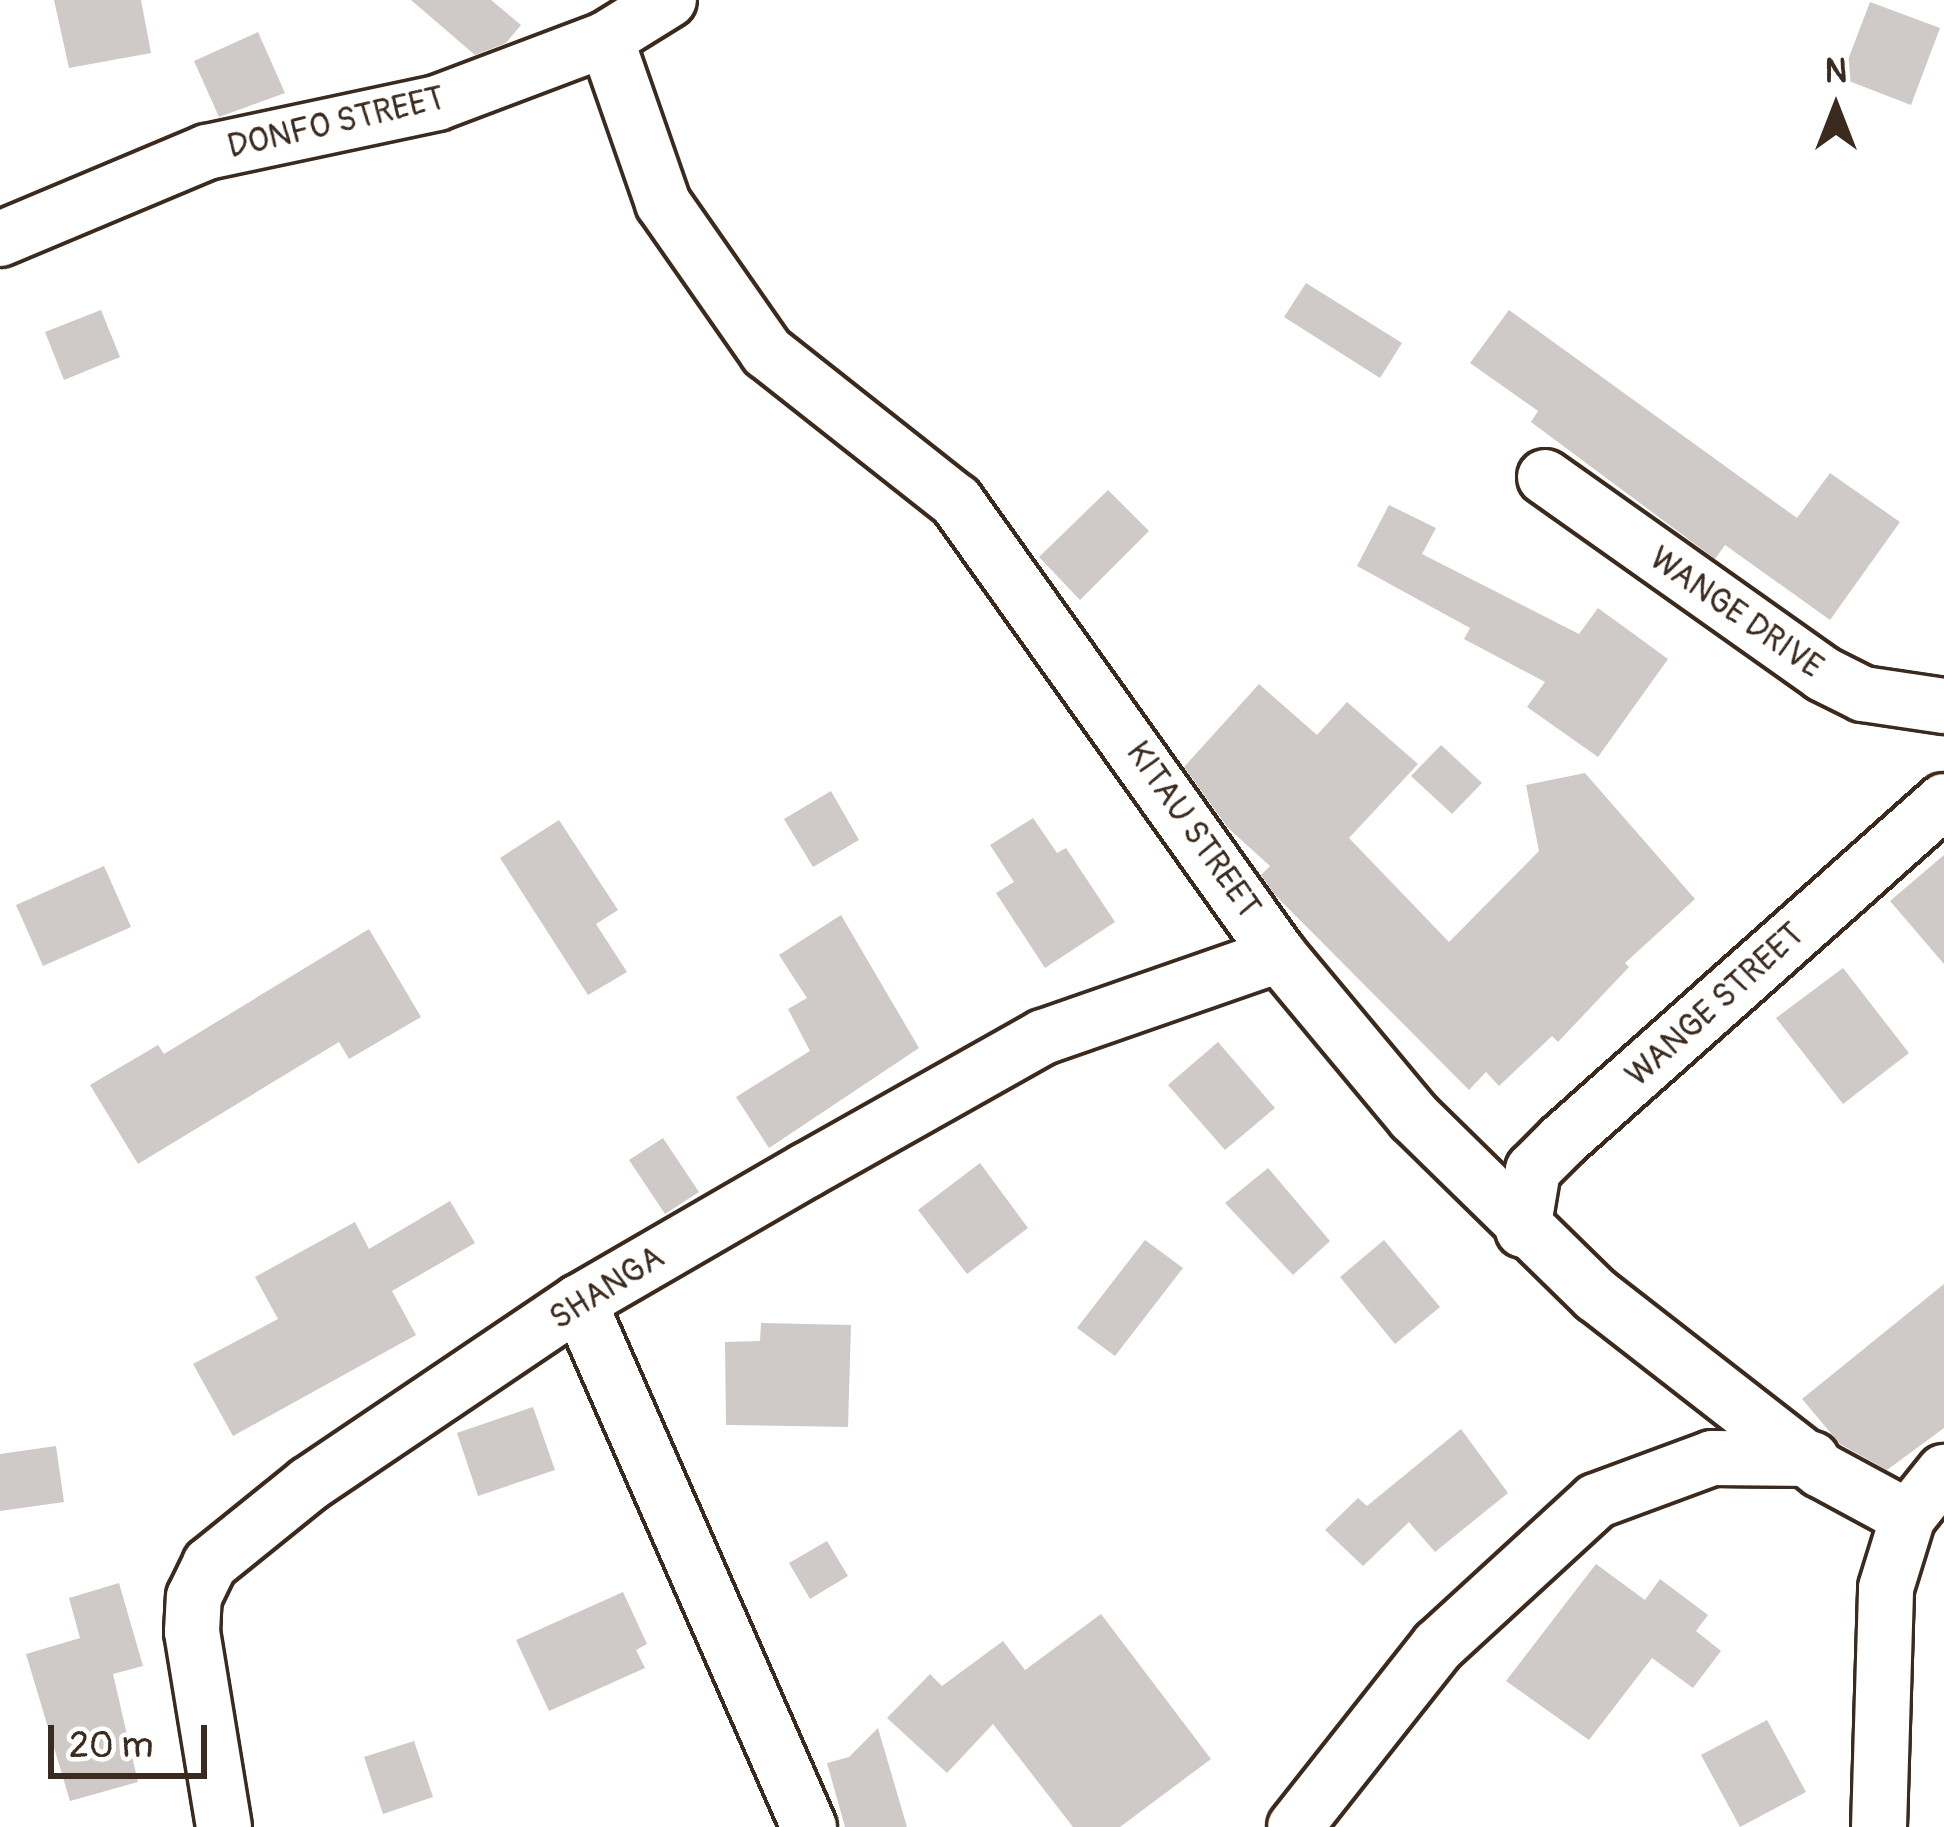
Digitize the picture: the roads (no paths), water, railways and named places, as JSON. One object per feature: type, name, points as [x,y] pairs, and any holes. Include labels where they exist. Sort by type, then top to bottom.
[{"type":"street","name":"DONFO STREET","points":[[0,239],[184,160],[437,103],[606,39],[669,0]]},
{"type":"street","name":"KITAU STREET","points":[[606,39],[663,203],[767,352],[956,501],[1280,955],[1414,1117],[1523,1230],[1812,1459],[1908,1517]]},
{"type":"street","name":"WANGE DRIVE","points":[[1545,477],[1822,674],[1863,694],[1944,706]]},
{"type":"street","name":"WANGE STREET","points":[[1523,1230],[1533,1170],[1944,801]]},
{"type":"street","name":"SHANGA","points":[[218,1826],[192,1632],[194,1597],[210,1564],[309,1484],[580,1302],[1043,1037],[1280,955]]},
{"type":"street","points":[[580,1302],[809,1827]]},
{"type":"street","points":[[1294,1827],[1438,1646],[1596,1501],[1712,1458],[1812,1459]]},
{"type":"street","points":[[1879,1827],[1886,1588],[1908,1517],[1944,1472]]}]
